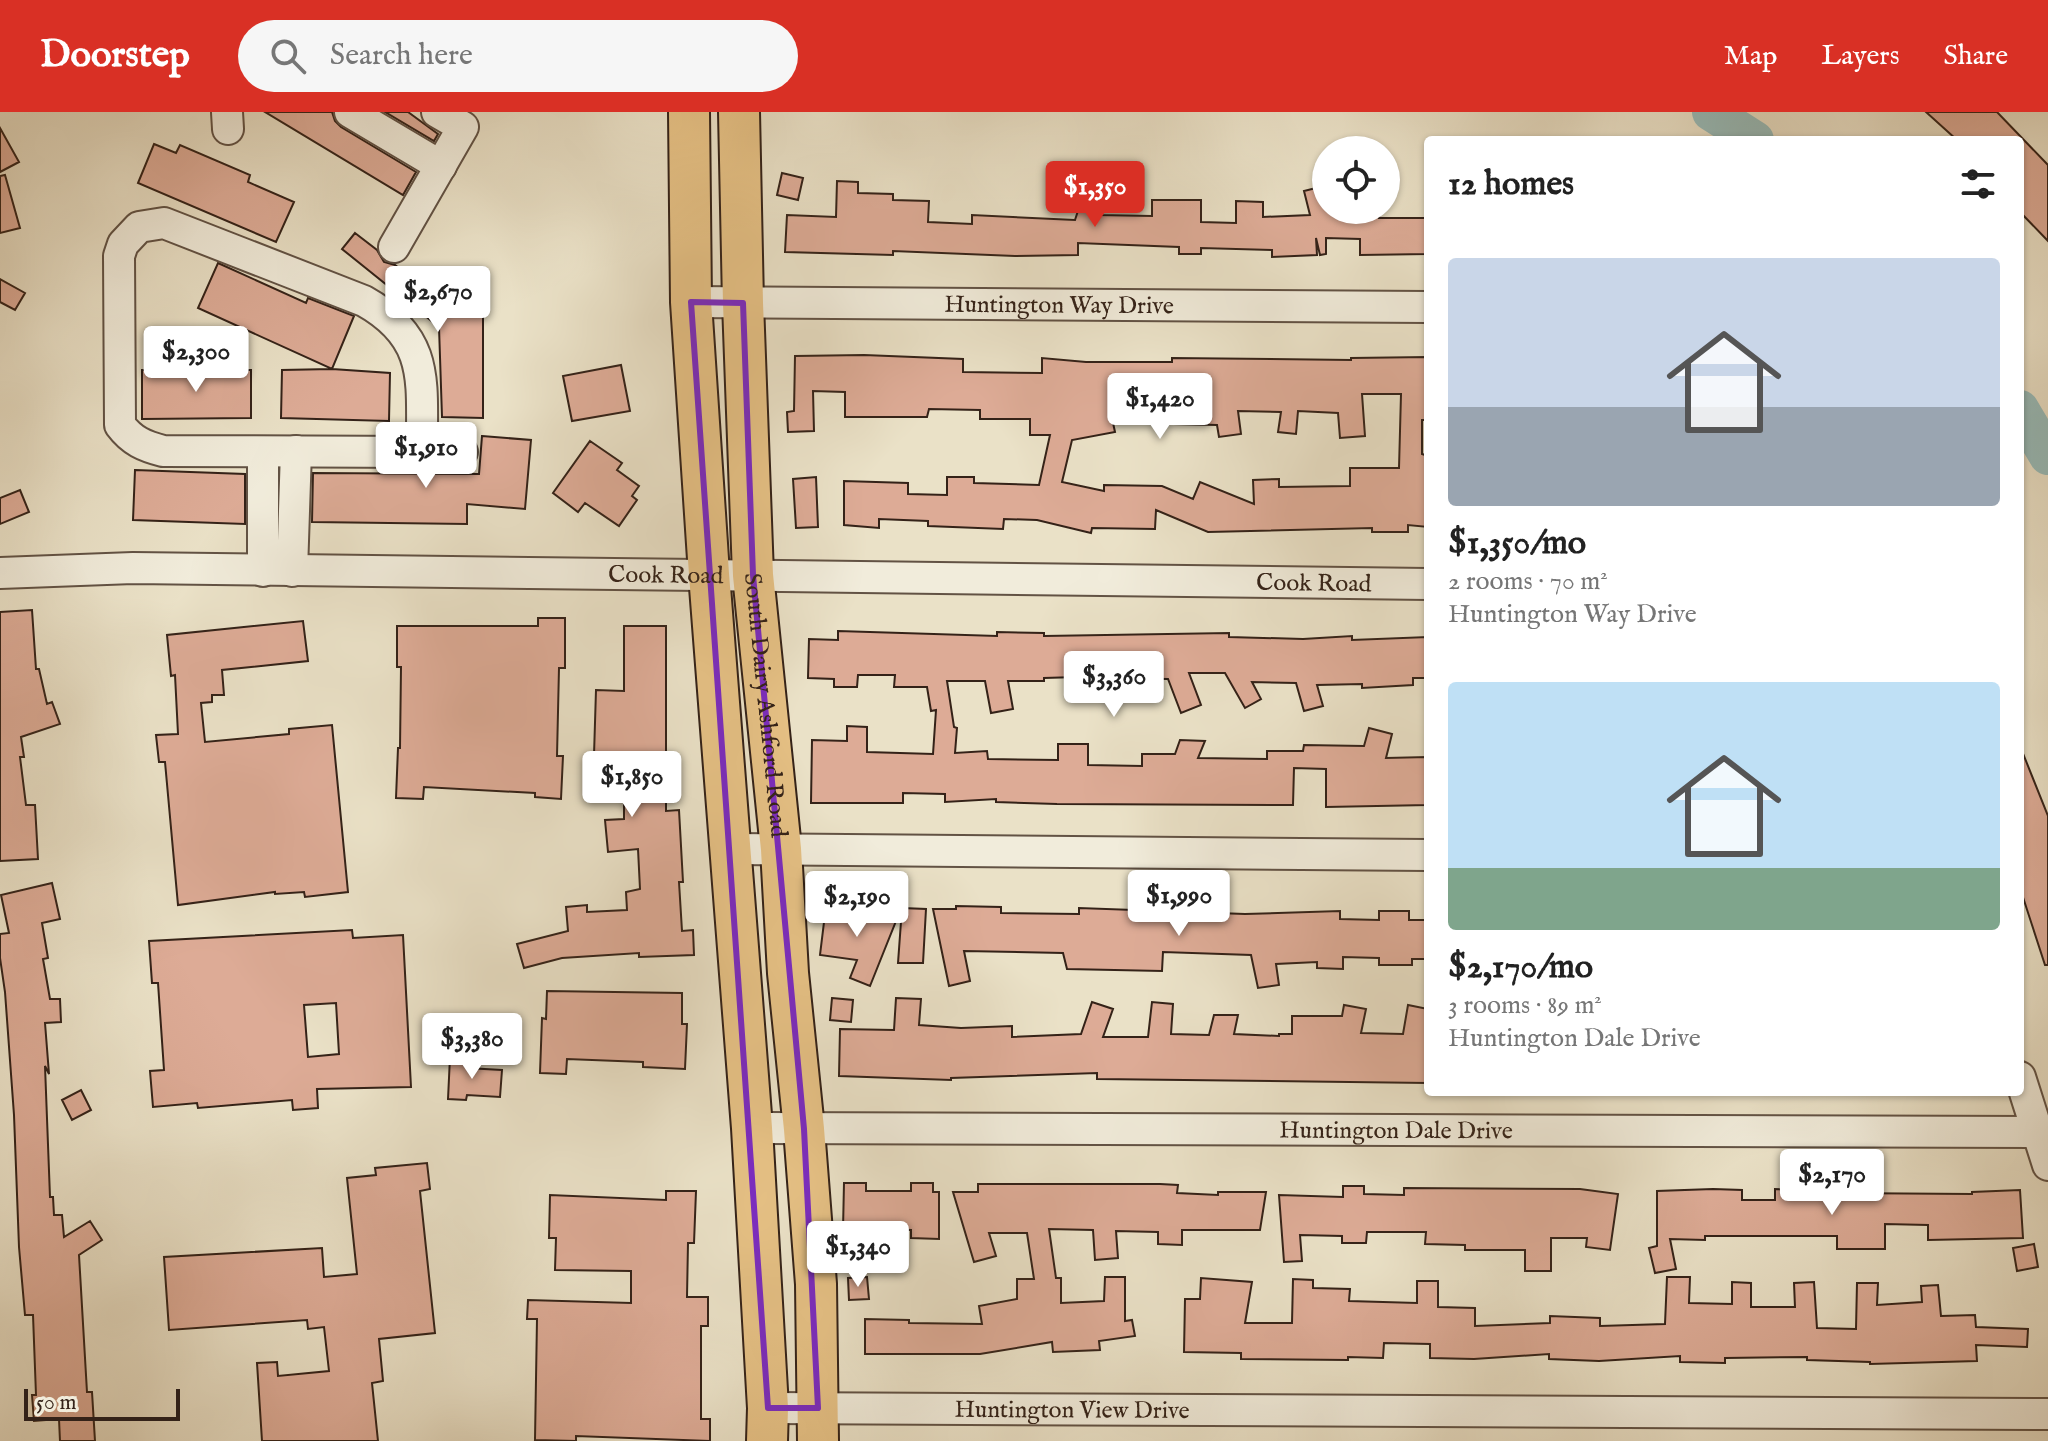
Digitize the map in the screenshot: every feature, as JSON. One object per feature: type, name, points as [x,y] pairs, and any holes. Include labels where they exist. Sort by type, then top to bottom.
[{"type":"main road","name":"South Dairy Ashford Road","points":[[689,112],[691,302],[752,1128],[767,1424]]},
{"type":"main road","name":"South Dairy Ashford Road","points":[[739,112],[753,575],[781,849],[788,973],[816,1284],[818,1425]]},
{"type":"street","points":[[350,112],[441,166]]},
{"type":"street","points":[[394,247],[463,127],[437,112]]},
{"type":"street","points":[[422,452],[421,370],[415,350],[386,313],[364,301],[164,223],[139,227],[123,244],[119,256],[120,425],[129,437],[163,451],[263,452],[296,451],[422,452],[462,452]]},
{"type":"street","name":"Huntington Way Drive","points":[[691,302],[1424,307]]},
{"type":"street","points":[[278,571],[296,451]]},
{"type":"street","points":[[263,452],[278,571]]},
{"type":"street","name":"Cook Road","points":[[0,573],[133,568],[1424,584]]},
{"type":"street","points":[[732,849],[1424,855]]},
{"type":"street","points":[[2024,1089],[2048,1165]]},
{"type":"street","name":"Huntington Dale Drive","points":[[752,1128],[2039,1132]]},
{"type":"street","name":"Huntington View Drive","points":[[767,1424],[2048,1414]]},
{"type":"highlighted area","points":[[691,302],[743,303],[753,575],[804,1129],[818,1408],[768,1408],[709,574]]},
{"type":"building","points":[[265,112],[332,112],[341,127],[416,172],[403,195]]},
{"type":"building","points":[[385,112],[408,112],[438,134],[434,141]]},
{"type":"building","points":[[1926,112],[1997,112],[2020,136],[1953,136]]},
{"type":"building","points":[[0,128],[19,162],[0,172]]},
{"type":"building","points":[[2024,140],[2048,165],[2048,241],[2024,216]]},
{"type":"building","points":[[154,144],[176,153],[180,145],[250,175],[248,182],[294,202],[276,242],[138,183]]},
{"type":"building","points":[[782,173],[803,178],[798,200],[777,195]]},
{"type":"building","points":[[5,175],[20,228],[0,233],[0,176]]},
{"type":"building","points":[[1089,177],[1109,183],[1099,215],[1152,216],[1152,200],[1201,200],[1201,222],[1236,223],[1236,201],[1263,202],[1263,217],[1310,215],[1304,191],[1312,189],[1312,224],[1400,224],[1400,218],[1424,218],[1424,254],[1360,255],[1360,239],[1326,238],[1326,254],[1320,255],[1316,238],[1317,255],[1272,257],[1272,250],[1201,248],[1201,254],[1179,254],[1179,247],[1078,243],[1078,255],[785,252],[787,215],[836,217],[837,181],[858,182],[858,193],[893,194],[893,200],[929,201],[928,222],[972,224],[972,215],[1075,220]]},
{"type":"building","points":[[355,233],[377,250],[384,262],[395,265],[459,316],[483,316],[483,418],[442,417],[439,327],[342,249]]},
{"type":"building","points":[[218,263],[306,303],[308,298],[354,316],[332,369],[198,308]]},
{"type":"building","points":[[0,279],[25,293],[15,310],[0,302]]},
{"type":"building","points":[[795,356],[963,359],[963,372],[1042,373],[1042,358],[1086,362],[1172,362],[1172,358],[1351,360],[1424,357],[1424,527],[1408,525],[1408,532],[1372,532],[1372,528],[1208,532],[1156,510],[1155,529],[1092,528],[1091,533],[1037,520],[1004,519],[1003,529],[928,526],[928,521],[879,519],[879,528],[844,525],[844,481],[908,483],[908,494],[947,495],[947,477],[974,477],[974,483],[1039,485],[1050,435],[1030,435],[1030,419],[980,419],[980,410],[929,409],[927,417],[845,417],[845,392],[813,391],[814,431],[788,432],[787,412],[794,411]],"holes":[[[1362,394],[1401,394],[1399,468],[1350,468],[1350,486],[1279,487],[1279,479],[1253,480],[1254,504],[1200,482],[1193,499],[1162,486],[1104,485],[1104,491],[1062,482],[1072,440],[1115,432],[1110,409],[1154,410],[1154,420],[1174,420],[1174,424],[1217,425],[1219,437],[1241,434],[1238,411],[1281,412],[1278,432],[1296,434],[1298,411],[1338,413],[1340,438],[1365,436]]]},
{"type":"building","points":[[621,365],[630,411],[572,421],[563,376]]},
{"type":"building","points":[[142,370],[251,370],[251,418],[142,419]]},
{"type":"building","points":[[282,370],[390,373],[389,421],[281,418]]},
{"type":"building","points":[[482,436],[531,440],[525,509],[467,504],[467,524],[312,522],[313,473],[479,474]]},
{"type":"building","points":[[590,441],[622,463],[617,470],[639,486],[632,496],[637,500],[619,526],[585,503],[578,512],[553,493]]},
{"type":"building","points":[[135,470],[245,474],[245,524],[133,520]]},
{"type":"building","points":[[816,477],[818,527],[796,528],[793,479]]},
{"type":"building","points":[[20,490],[29,512],[0,524],[0,498]]},
{"type":"building","points":[[32,610],[36,669],[39,669],[47,704],[52,702],[60,724],[21,737],[24,757],[20,757],[26,805],[35,805],[38,859],[0,861],[0,612]]},
{"type":"building","points":[[538,618],[565,618],[565,668],[559,668],[557,756],[563,756],[561,799],[535,797],[535,793],[424,787],[423,799],[396,798],[401,667],[397,667],[397,626],[538,626]]},
{"type":"building","points":[[303,621],[308,661],[222,670],[224,695],[212,695],[212,702],[201,703],[205,742],[289,734],[289,729],[332,725],[348,892],[305,897],[304,892],[275,892],[178,905],[165,762],[159,762],[156,735],[178,734],[175,675],[171,676],[167,635]]},
{"type":"building","points":[[624,626],[666,626],[666,811],[679,810],[682,931],[693,930],[694,955],[639,957],[639,953],[562,958],[524,968],[517,944],[568,931],[566,907],[587,905],[587,912],[627,910],[626,892],[640,889],[638,849],[608,852],[605,820],[624,819],[624,788],[593,788],[596,690],[624,691]]},
{"type":"building","points":[[838,631],[997,636],[997,632],[1044,633],[1044,636],[1229,633],[1229,637],[1303,639],[1352,636],[1352,640],[1424,637],[1424,678],[1413,678],[1413,685],[1362,688],[1362,684],[1317,685],[1323,706],[1304,711],[1296,683],[1252,682],[1261,699],[1245,708],[1225,673],[1189,673],[1201,705],[1181,713],[1168,679],[1101,678],[1101,689],[1078,690],[1077,677],[1008,681],[1013,709],[991,713],[985,681],[947,681],[954,727],[957,728],[955,753],[987,751],[988,759],[1058,760],[1058,744],[1088,744],[1088,765],[1142,766],[1142,754],[1175,754],[1180,740],[1205,741],[1198,758],[1267,759],[1267,751],[1303,751],[1304,745],[1364,746],[1369,728],[1392,734],[1386,758],[1424,757],[1424,805],[1326,807],[1326,769],[1294,768],[1293,805],[1057,804],[996,802],[996,799],[945,802],[945,794],[903,793],[903,803],[811,803],[812,740],[847,741],[847,726],[867,727],[867,752],[933,754],[936,710],[931,711],[927,687],[894,687],[895,675],[858,675],[857,687],[834,687],[834,679],[808,678],[809,639],[838,640]]},
{"type":"building","points":[[2024,756],[2048,816],[2048,965],[2045,965],[2024,900]]},
{"type":"building","points":[[52,883],[60,919],[42,923],[48,958],[43,959],[50,999],[60,999],[61,1022],[45,1023],[49,1074],[45,1066],[50,1197],[53,1197],[54,1215],[62,1215],[64,1237],[90,1221],[102,1240],[79,1255],[87,1392],[92,1392],[95,1441],[60,1441],[59,1419],[34,1421],[33,1315],[25,1315],[19,1247],[14,1115],[0,958],[0,934],[9,933],[1,895]]},
{"type":"building","points":[[826,906],[898,916],[870,986],[850,978],[857,960],[820,955]]},
{"type":"building","points":[[956,906],[1001,907],[1001,913],[1079,914],[1079,908],[1245,914],[1340,911],[1340,919],[1379,920],[1379,911],[1409,911],[1409,920],[1424,920],[1424,959],[1412,959],[1412,965],[1379,965],[1379,958],[1343,957],[1343,969],[1317,968],[1317,962],[1276,964],[1279,985],[1258,988],[1251,955],[1163,952],[1162,971],[1067,969],[1063,953],[964,951],[970,981],[949,986],[933,909],[956,909]]},
{"type":"building","points":[[902,908],[926,909],[923,963],[898,963]]},
{"type":"building","points":[[352,930],[353,938],[403,935],[411,1087],[317,1089],[318,1108],[293,1110],[292,1100],[198,1108],[197,1103],[153,1107],[150,1071],[164,1070],[158,983],[152,983],[149,941]],"holes":[[[336,1003],[339,1054],[308,1057],[304,1005]]]},
{"type":"building","points":[[547,991],[682,993],[682,1024],[687,1024],[685,1069],[643,1067],[643,1062],[567,1059],[566,1074],[540,1073],[542,1018],[546,1019]]},
{"type":"building","points":[[832,998],[853,1000],[851,1022],[830,1020]]},
{"type":"building","points":[[896,998],[921,999],[919,1025],[961,1028],[1012,1026],[1012,1037],[1081,1034],[1092,1002],[1113,1009],[1103,1037],[1148,1037],[1152,1002],[1173,1004],[1171,1034],[1209,1035],[1214,1015],[1238,1015],[1234,1034],[1292,1034],[1292,1016],[1342,1016],[1344,1005],[1366,1009],[1361,1033],[1403,1034],[1408,1005],[1424,1008],[1424,1083],[1097,1079],[1097,1073],[951,1080],[839,1076],[840,1029],[894,1030]]},
{"type":"building","points":[[450,1057],[468,1058],[467,1068],[502,1070],[500,1097],[467,1095],[466,1100],[448,1099]]},
{"type":"building","points":[[81,1090],[91,1110],[72,1120],[62,1100]]},
{"type":"building","points":[[427,1163],[430,1189],[420,1191],[435,1333],[379,1339],[383,1381],[372,1383],[378,1441],[262,1441],[257,1363],[277,1362],[278,1376],[329,1371],[324,1327],[308,1329],[307,1320],[169,1330],[164,1257],[322,1248],[324,1277],[357,1274],[347,1178],[376,1175],[375,1168]]},
{"type":"building","points":[[844,1183],[866,1183],[866,1191],[911,1191],[911,1183],[933,1183],[933,1192],[939,1192],[939,1239],[911,1238],[911,1230],[874,1229],[874,1240],[851,1239],[851,1231],[843,1230]]},
{"type":"building","points":[[978,1184],[1160,1184],[1178,1185],[1177,1193],[1218,1195],[1218,1192],[1266,1192],[1260,1230],[1182,1230],[1182,1245],[1158,1244],[1158,1232],[1116,1231],[1118,1258],[1095,1260],[1093,1230],[1049,1229],[1056,1278],[1061,1278],[1061,1303],[1104,1301],[1105,1277],[1125,1277],[1125,1321],[1132,1320],[1135,1336],[1099,1341],[1100,1350],[1053,1352],[1052,1342],[980,1354],[865,1354],[865,1319],[982,1324],[979,1306],[1017,1299],[1017,1279],[1034,1279],[1027,1233],[989,1233],[996,1256],[974,1262],[953,1192],[978,1192]]},
{"type":"building","points":[[1343,1186],[1364,1186],[1364,1194],[1404,1195],[1404,1188],[1580,1189],[1618,1194],[1610,1250],[1586,1247],[1587,1238],[1551,1238],[1551,1271],[1525,1271],[1525,1250],[1465,1250],[1465,1245],[1425,1244],[1426,1232],[1367,1232],[1366,1243],[1342,1243],[1342,1236],[1300,1235],[1302,1261],[1284,1262],[1279,1195],[1343,1197]]},
{"type":"building","points":[[1775,1189],[1797,1190],[1797,1198],[1837,1198],[1837,1193],[1972,1194],[2020,1190],[2023,1238],[1928,1240],[1928,1225],[1885,1224],[1885,1249],[1837,1249],[1837,1236],[1670,1239],[1676,1269],[1655,1273],[1649,1248],[1657,1246],[1657,1191],[1742,1190],[1742,1200],[1775,1200]]},
{"type":"building","points":[[666,1191],[696,1191],[694,1243],[688,1243],[687,1297],[708,1297],[708,1326],[701,1326],[701,1419],[710,1419],[710,1441],[576,1436],[576,1441],[535,1440],[537,1319],[527,1319],[528,1300],[631,1303],[631,1271],[555,1270],[556,1238],[549,1238],[550,1195],[666,1200]]},
{"type":"building","points":[[2034,1244],[2038,1267],[2017,1271],[2013,1248]]},
{"type":"building","points":[[867,1277],[869,1299],[849,1300],[848,1278]]},
{"type":"building","points":[[1667,1277],[1690,1277],[1689,1303],[1732,1304],[1732,1282],[1751,1283],[1751,1307],[1795,1307],[1794,1283],[1814,1282],[1817,1328],[1856,1329],[1857,1283],[1878,1283],[1877,1305],[1922,1302],[1921,1286],[1938,1285],[1941,1316],[1975,1315],[1976,1327],[2028,1329],[2027,1347],[1976,1345],[1977,1361],[1870,1364],[1807,1360],[1807,1357],[1725,1358],[1725,1363],[1680,1362],[1680,1356],[1599,1361],[1549,1359],[1549,1354],[1474,1359],[1430,1358],[1430,1344],[1384,1343],[1383,1358],[1348,1357],[1348,1360],[1241,1359],[1241,1353],[1184,1352],[1185,1299],[1200,1299],[1201,1278],[1252,1282],[1245,1323],[1292,1323],[1293,1279],[1313,1280],[1313,1288],[1350,1289],[1349,1301],[1417,1303],[1417,1281],[1438,1281],[1438,1307],[1475,1308],[1475,1326],[1550,1323],[1550,1316],[1600,1318],[1600,1326],[1665,1324]]},
{"type":"waterway","points":[[1711,112],[1749,136]]},
{"type":"waterway","points":[[2024,416],[2048,456]]}]
